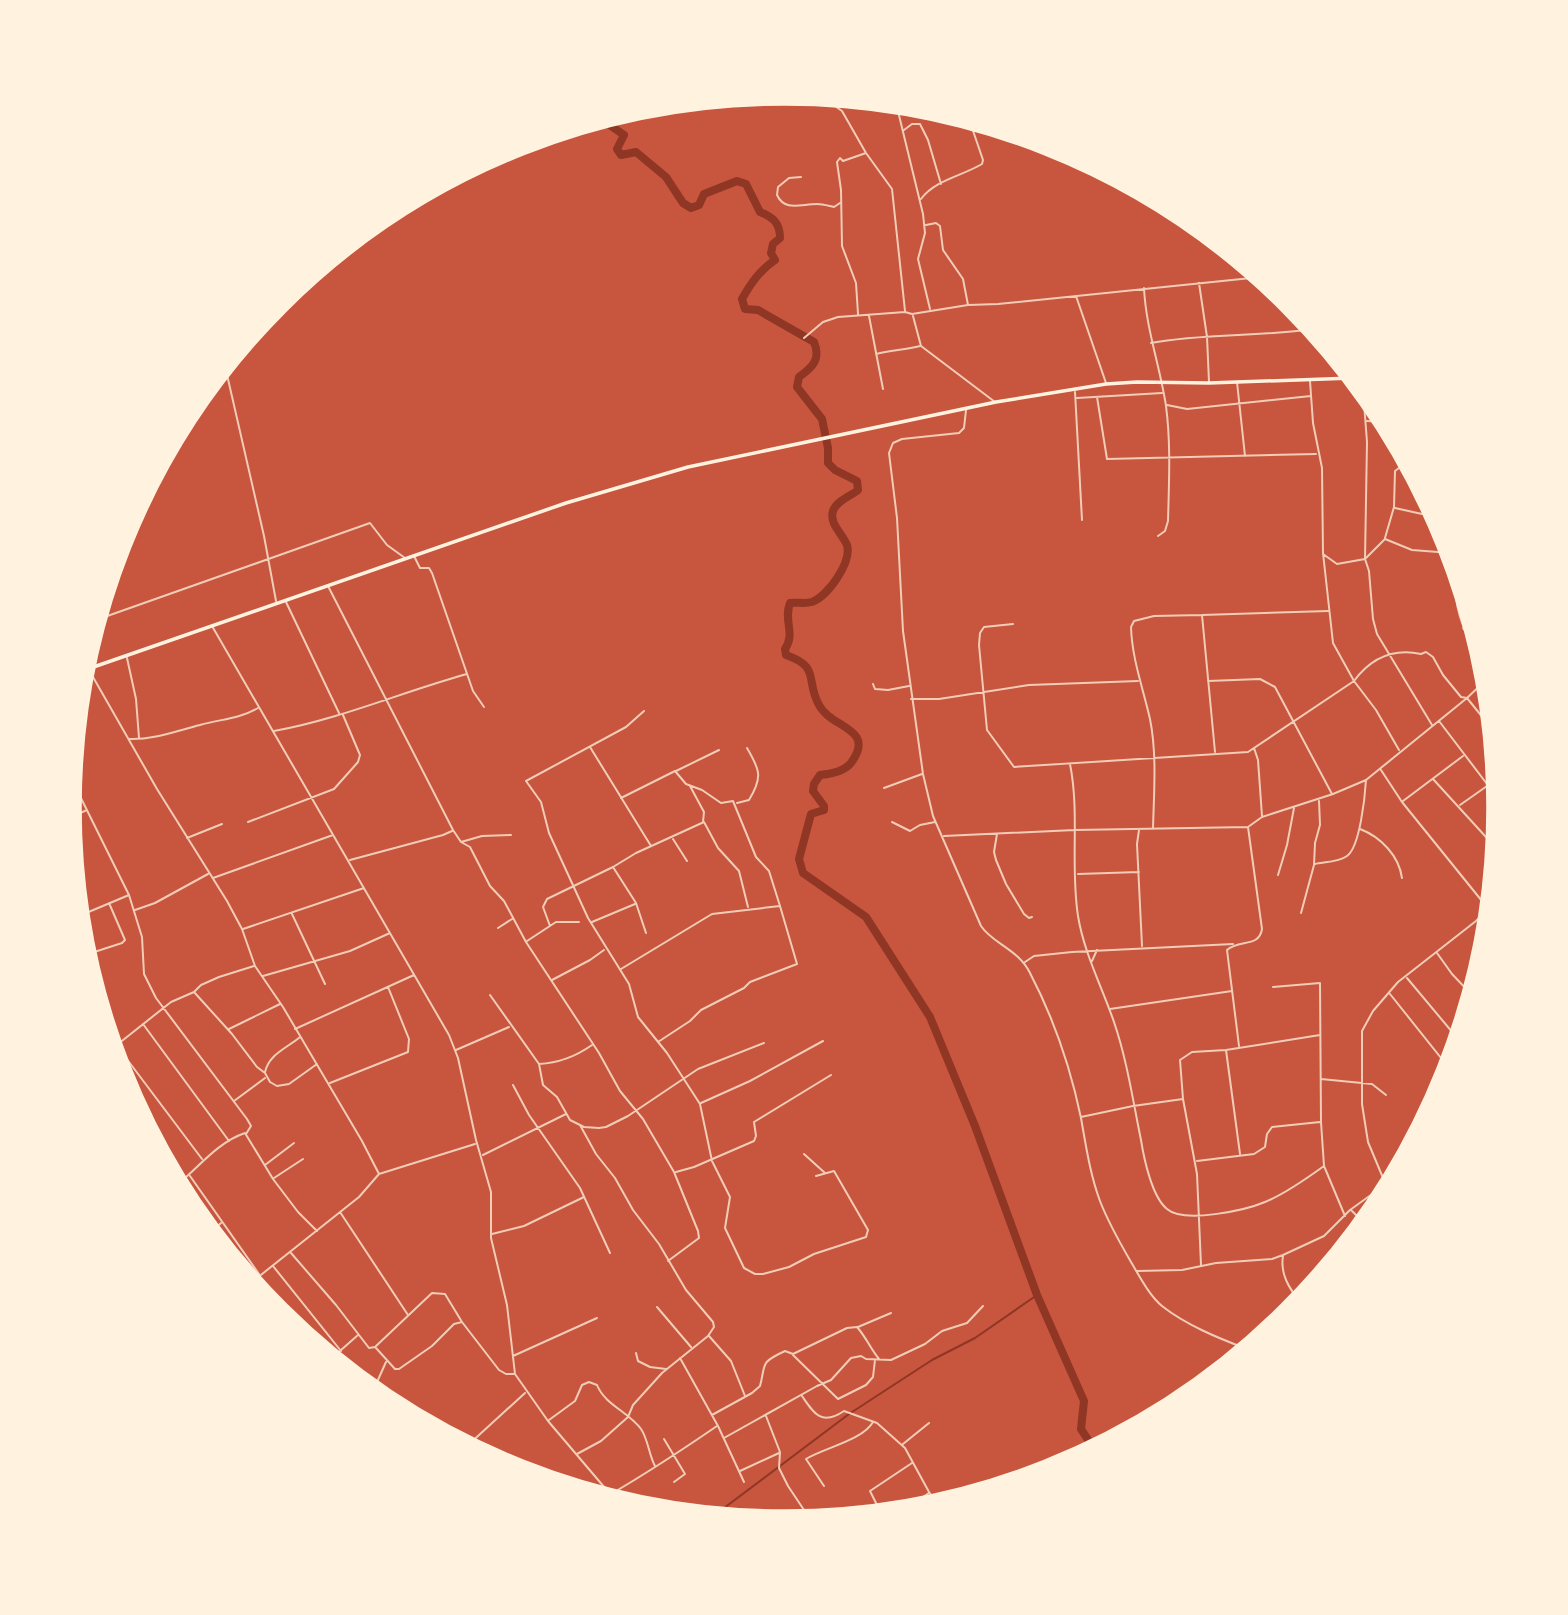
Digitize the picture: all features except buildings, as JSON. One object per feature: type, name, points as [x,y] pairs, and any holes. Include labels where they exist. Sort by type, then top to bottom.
[{"type":"highway","points":[[95,667],[413,555],[650,477],[966,408],[1075,388],[1161,382],[1342,379]]},
{"type":"street","points":[[836,106],[842,111],[866,153],[887,179],[894,197],[905,312]]},
{"type":"street","points":[[899,114],[925,225],[918,259],[930,310]]},
{"type":"street","points":[[904,131],[912,124],[920,124],[928,140],[941,184]]},
{"type":"street","points":[[920,200],[925,193],[948,178],[982,164],[974,130]]},
{"type":"street","points":[[859,316],[856,284],[842,246],[838,159],[851,159],[866,153]]},
{"type":"street","points":[[801,177],[789,178],[778,187],[777,195],[782,202],[790,207],[819,204],[834,207],[841,202]]},
{"type":"street","points":[[925,225],[936,223],[940,226],[943,250],[963,279],[968,305]]},
{"type":"street","points":[[804,338],[827,320],[905,312],[912,314],[968,305],[1247,278]]},
{"type":"street","points":[[1199,283],[1207,337],[1209,383]]},
{"type":"street","points":[[1144,288],[1151,343],[1159,361],[1166,405],[1169,457],[1168,521],[1165,531],[1158,536]]},
{"type":"street","points":[[1076,295],[1106,384]]},
{"type":"street","points":[[912,314],[921,346],[996,402]]},
{"type":"street","points":[[868,316],[883,389]]},
{"type":"street","points":[[1151,343],[1300,330]]},
{"type":"street","points":[[876,354],[921,346]]},
{"type":"street","points":[[228,377],[277,602]]},
{"type":"street","points":[[1310,380],[1317,454],[1322,468],[1323,553],[1333,643],[1354,681],[1376,710],[1400,751]]},
{"type":"street","points":[[1237,382],[1245,456]]},
{"type":"street","points":[[1075,388],[1082,520]]},
{"type":"street","points":[[1076,398],[1163,393]]},
{"type":"street","points":[[1166,405],[1187,409],[1311,396]]},
{"type":"street","points":[[1097,397],[1105,458],[1317,454]]},
{"type":"street","points":[[966,408],[964,428],[959,433],[902,439],[893,443],[889,453],[897,518],[909,686],[923,774],[935,822],[981,926],[986,934],[1012,951],[1024,963],[1033,980],[1058,1040],[1101,1204],[1136,1271],[1162,1306],[1195,1326],[1237,1345]]},
{"type":"street","points":[[1366,413],[1368,515],[1364,538],[1375,629],[1432,726]]},
{"type":"street","points":[[1367,421],[1372,421]]},
{"type":"street","points":[[1323,553],[1337,564],[1365,559],[1385,539],[1394,507],[1395,471],[1399,468]]},
{"type":"street","points":[[1394,507],[1423,513]]},
{"type":"street","points":[[107,616],[370,523],[387,545],[405,558]]},
{"type":"street","points":[[1385,539],[1412,550],[1439,552]]},
{"type":"street","points":[[413,555],[420,568],[429,568],[432,573],[473,691],[484,706]]},
{"type":"street","points":[[328,585],[453,830],[461,842],[470,847],[490,886],[504,901],[526,942],[635,1112],[643,1119],[674,1172],[699,1238],[668,1261]]},
{"type":"street","points":[[248,821],[334,789],[360,760],[341,714],[285,600]]},
{"type":"street","points":[[1456,601],[1466,633]]},
{"type":"street","points":[[1153,830],[1154,759],[1150,719],[1132,645],[1131,627],[1134,621],[1154,616],[1329,611]]},
{"type":"street","points":[[1202,615],[1215,753]]},
{"type":"street","points":[[1013,624],[984,627],[981,630],[979,650],[987,730],[1014,767],[1248,752],[1354,681],[1362,670],[1388,653],[1426,652],[1433,657],[1443,676],[1481,715]]},
{"type":"street","points":[[211,625],[415,974],[455,1050],[491,1192],[491,1234],[507,1305],[515,1374],[548,1421],[605,1488]]},
{"type":"street","points":[[1462,627],[1466,632]]},
{"type":"street","points":[[126,655],[136,699],[139,739]]},
{"type":"street","points":[[274,731],[341,714],[467,674]]},
{"type":"street","points":[[93,678],[213,878],[242,929],[262,977],[281,1003],[379,1174]]},
{"type":"street","points":[[1207,681],[1263,680],[1275,687],[1333,794]]},
{"type":"street","points":[[911,699],[983,694],[1029,685],[1139,681]]},
{"type":"street","points":[[873,684],[875,689],[888,690],[909,686]]},
{"type":"street","points":[[943,836],[1139,828],[1153,830],[1248,827],[1262,817],[1319,799],[1366,780],[1477,689]]},
{"type":"street","points":[[128,739],[243,717],[260,707]]},
{"type":"street","points":[[644,711],[626,727],[526,781],[541,802],[550,833],[572,885],[605,949],[629,984],[638,1017],[667,1053],[700,1104],[712,1159],[730,1197],[725,1227],[744,1268],[755,1273],[789,1267],[814,1254],[866,1237],[868,1230],[833,1171],[816,1176]]},
{"type":"street","points":[[1439,720],[1487,784],[1459,805]]},
{"type":"street","points":[[589,746],[651,848]]},
{"type":"street","points":[[689,785],[721,803],[750,800],[759,779],[757,767],[747,748]]},
{"type":"street","points":[[1255,748],[1262,817]]},
{"type":"street","points":[[621,798],[719,750]]},
{"type":"street","points":[[1402,802],[1464,755]]},
{"type":"street","points":[[1070,764],[1076,800],[1074,838],[1078,916],[1124,1054],[1148,1171],[1162,1203],[1168,1210],[1179,1214],[1197,1215],[1263,1203],[1281,1195],[1324,1166]]},
{"type":"street","points":[[1380,769],[1402,802],[1481,899]]},
{"type":"street","points":[[675,771],[689,785],[704,812],[703,821],[721,853],[739,871],[749,909]]},
{"type":"street","points":[[884,788],[923,774]]},
{"type":"street","points":[[1433,779],[1487,837]]},
{"type":"street","points":[[1314,865],[1346,858],[1352,852],[1359,829],[1366,780]]},
{"type":"street","points":[[81,796],[129,895],[142,937],[144,974],[156,998],[251,1126],[246,1133],[203,1159],[187,1178]]},
{"type":"street","points":[[1301,912],[1314,865],[1315,843],[1320,825],[1319,799]]},
{"type":"street","points":[[657,1042],[690,1021],[701,1010],[744,988],[750,982],[797,964],[769,871],[756,857],[736,803]]},
{"type":"street","points":[[1278,875],[1295,807]]},
{"type":"street","points":[[80,813],[88,810]]},
{"type":"street","points":[[550,926],[544,904],[550,897],[703,821]]},
{"type":"street","points":[[892,822],[910,831],[935,822]]},
{"type":"street","points":[[187,838],[222,824]]},
{"type":"street","points":[[1024,963],[1034,956],[1097,949],[1255,942],[1262,934],[1248,827]]},
{"type":"street","points":[[1139,828],[1137,844],[1142,947]]},
{"type":"street","points":[[1359,829],[1370,833],[1388,850],[1400,866],[1402,878]]},
{"type":"street","points":[[348,861],[453,830]]},
{"type":"street","points":[[997,834],[994,852],[1003,878],[1024,914],[1032,917]]},
{"type":"street","points":[[213,878],[334,835]]},
{"type":"street","points":[[461,842],[482,836],[512,835]]},
{"type":"street","points":[[673,838],[687,861]]},
{"type":"street","points":[[612,867],[636,903],[646,933]]},
{"type":"street","points":[[1077,874],[1140,872]]},
{"type":"street","points":[[134,910],[155,903],[209,873]]},
{"type":"street","points":[[242,929],[365,887]]},
{"type":"street","points":[[89,912],[129,895]]},
{"type":"street","points":[[95,951],[125,940],[109,903]]},
{"type":"street","points":[[591,922],[636,903]]},
{"type":"street","points":[[620,970],[712,914],[780,906]]},
{"type":"street","points":[[291,913],[325,984]]},
{"type":"street","points":[[498,928],[513,919]]},
{"type":"street","points":[[1382,1176],[1368,1142],[1361,1083],[1362,1031],[1373,1011],[1406,977],[1478,920]]},
{"type":"street","points":[[526,942],[559,921],[579,922]]},
{"type":"street","points":[[262,977],[350,951],[391,933]]},
{"type":"street","points":[[1233,944],[1227,950],[1239,1047]]},
{"type":"street","points":[[552,980],[605,949]]},
{"type":"street","points":[[1092,962],[1097,949]]},
{"type":"street","points":[[1436,952],[1465,987]]},
{"type":"street","points":[[121,1042],[164,1007],[194,992],[201,985],[256,966]]},
{"type":"street","points":[[295,1029],[415,974]]},
{"type":"street","points":[[1406,977],[1451,1031]]},
{"type":"street","points":[[1273,987],[1320,983],[1324,1166],[1345,1216]]},
{"type":"street","points":[[329,1084],[408,1052],[408,1039],[388,987]]},
{"type":"street","points":[[1109,1009],[1231,991]]},
{"type":"street","points":[[194,992],[265,1073]]},
{"type":"street","points":[[1389,994],[1441,1058]]},
{"type":"street","points":[[490,995],[539,1064],[543,1085],[557,1097],[575,1124],[580,1125],[606,1127],[635,1112],[698,1069],[764,1042]]},
{"type":"street","points":[[229,1029],[281,1003]]},
{"type":"street","points":[[144,1024],[230,1141]]},
{"type":"street","points":[[455,1050],[511,1027]]},
{"type":"street","points":[[1200,1265],[1197,1215],[1199,1196],[1183,1099],[1180,1060],[1192,1052],[1226,1050],[1320,1035]]},
{"type":"street","points":[[300,1037],[268,1063],[266,1077],[276,1086],[289,1084],[317,1064]]},
{"type":"street","points":[[700,1104],[750,1081],[823,1041]]},
{"type":"street","points":[[539,1064],[578,1055],[593,1044]]},
{"type":"street","points":[[1226,1050],[1240,1155]]},
{"type":"street","points":[[129,1062],[203,1159]]},
{"type":"street","points":[[674,1172],[694,1167],[754,1141],[754,1122],[831,1075]]},
{"type":"street","points":[[234,1101],[266,1077]]},
{"type":"street","points":[[1320,1079],[1376,1086],[1386,1095]]},
{"type":"street","points":[[513,1085],[528,1115],[584,1197],[610,1253]]},
{"type":"street","points":[[1080,1118],[1133,1106],[1183,1099]]},
{"type":"street","points":[[481,1156],[566,1114]]},
{"type":"street","points":[[1195,1161],[1254,1154],[1265,1147],[1267,1134],[1272,1127],[1321,1122]]},
{"type":"street","points":[[576,1455],[600,1441],[628,1418],[633,1405],[667,1369],[714,1329],[714,1324],[695,1303],[659,1244],[633,1210],[609,1168],[596,1154],[580,1125]]},
{"type":"street","points":[[246,1133],[273,1179],[298,1212],[317,1231]]},
{"type":"street","points":[[265,1165],[294,1143]]},
{"type":"street","points":[[189,1176],[260,1275],[365,1191],[379,1174],[477,1143]]},
{"type":"street","points":[[804,1154],[825,1174]]},
{"type":"street","points":[[273,1179],[303,1159]]},
{"type":"street","points":[[491,1234],[524,1226],[584,1197]]},
{"type":"street","points":[[1136,1271],[1182,1269],[1283,1255],[1324,1236],[1350,1210],[1367,1200]]},
{"type":"street","points":[[1350,1210],[1356,1216]]},
{"type":"street","points":[[340,1212],[408,1315]]},
{"type":"street","points":[[219,1226],[222,1223]]},
{"type":"street","points":[[290,1252],[369,1348],[375,1347],[430,1294],[443,1294],[499,1370],[506,1374],[515,1374]]},
{"type":"street","points":[[1283,1255],[1281,1266],[1284,1277],[1293,1292]]},
{"type":"street","points":[[273,1266],[341,1351],[359,1334]]},
{"type":"street","points":[[724,1438],[824,1384],[851,1358],[861,1356],[891,1360],[925,1344],[942,1331],[967,1323],[983,1306]]},
{"type":"street","points":[[657,1307],[691,1348]]},
{"type":"street","points":[[793,1354],[847,1328],[857,1327],[891,1312]]},
{"type":"street","points":[[512,1356],[597,1318]]},
{"type":"street","points":[[375,1347],[386,1362],[399,1369],[432,1346],[454,1325],[462,1322]]},
{"type":"street","points":[[857,1327],[868,1347],[880,1360]]},
{"type":"street","points":[[708,1336],[731,1361],[745,1396]]},
{"type":"street","points":[[712,1415],[760,1386],[762,1369],[766,1362],[785,1351],[793,1354],[824,1384],[834,1398],[842,1399],[866,1385],[873,1377],[876,1360]]},
{"type":"street","points":[[636,1353],[638,1361],[643,1365],[667,1369]]},
{"type":"street","points":[[680,1357],[718,1426],[744,1482]]},
{"type":"street","points":[[377,1381],[386,1362]]},
{"type":"street","points":[[548,1421],[575,1401],[581,1387],[589,1382],[597,1385],[601,1395],[641,1429],[655,1466]]},
{"type":"street","points":[[475,1439],[526,1392]]},
{"type":"street","points":[[801,1395],[817,1416],[828,1418],[844,1411],[874,1421],[901,1445],[931,1495]]},
{"type":"street","points":[[765,1415],[780,1452],[779,1468],[804,1510]]},
{"type":"street","points":[[824,1486],[806,1460],[859,1434],[874,1421]]},
{"type":"street","points":[[901,1445],[929,1423]]},
{"type":"street","points":[[617,1490],[674,1457],[694,1440],[718,1426]]},
{"type":"street","points":[[664,1439],[685,1474],[674,1482]]},
{"type":"street","points":[[740,1472],[780,1452]]},
{"type":"street","points":[[877,1505],[870,1491],[872,1488],[912,1462]]},
{"type":"street","points":[[922,1497],[929,1492]]},
{"type":"waterway","points":[[611,126],[624,135],[617,149],[621,155],[636,152],[666,177],[683,203],[691,208],[699,205],[704,194],[737,181],[746,184],[760,212],[772,218],[779,228],[780,238],[773,244],[771,253],[775,260],[760,273],[745,293],[742,299],[745,309],[758,310],[814,342],[816,358],[812,366],[799,377],[797,387],[822,419],[828,463],[835,470],[857,481],[858,490],[840,502],[833,511],[833,520],[848,552],[837,578],[818,599],[809,603],[790,603],[788,609],[790,632],[786,655],[804,664],[819,705],[832,719],[855,735],[858,741],[858,749],[847,767],[820,775],[814,784],[813,791],[824,810],[811,814],[799,859],[803,873],[866,917],[930,1017],[975,1126],[1037,1295],[1084,1401],[1081,1429],[1089,1441]]},
{"type":"waterway","points":[[724,1508],[849,1414],[932,1360],[975,1338],[1037,1295]]}]
